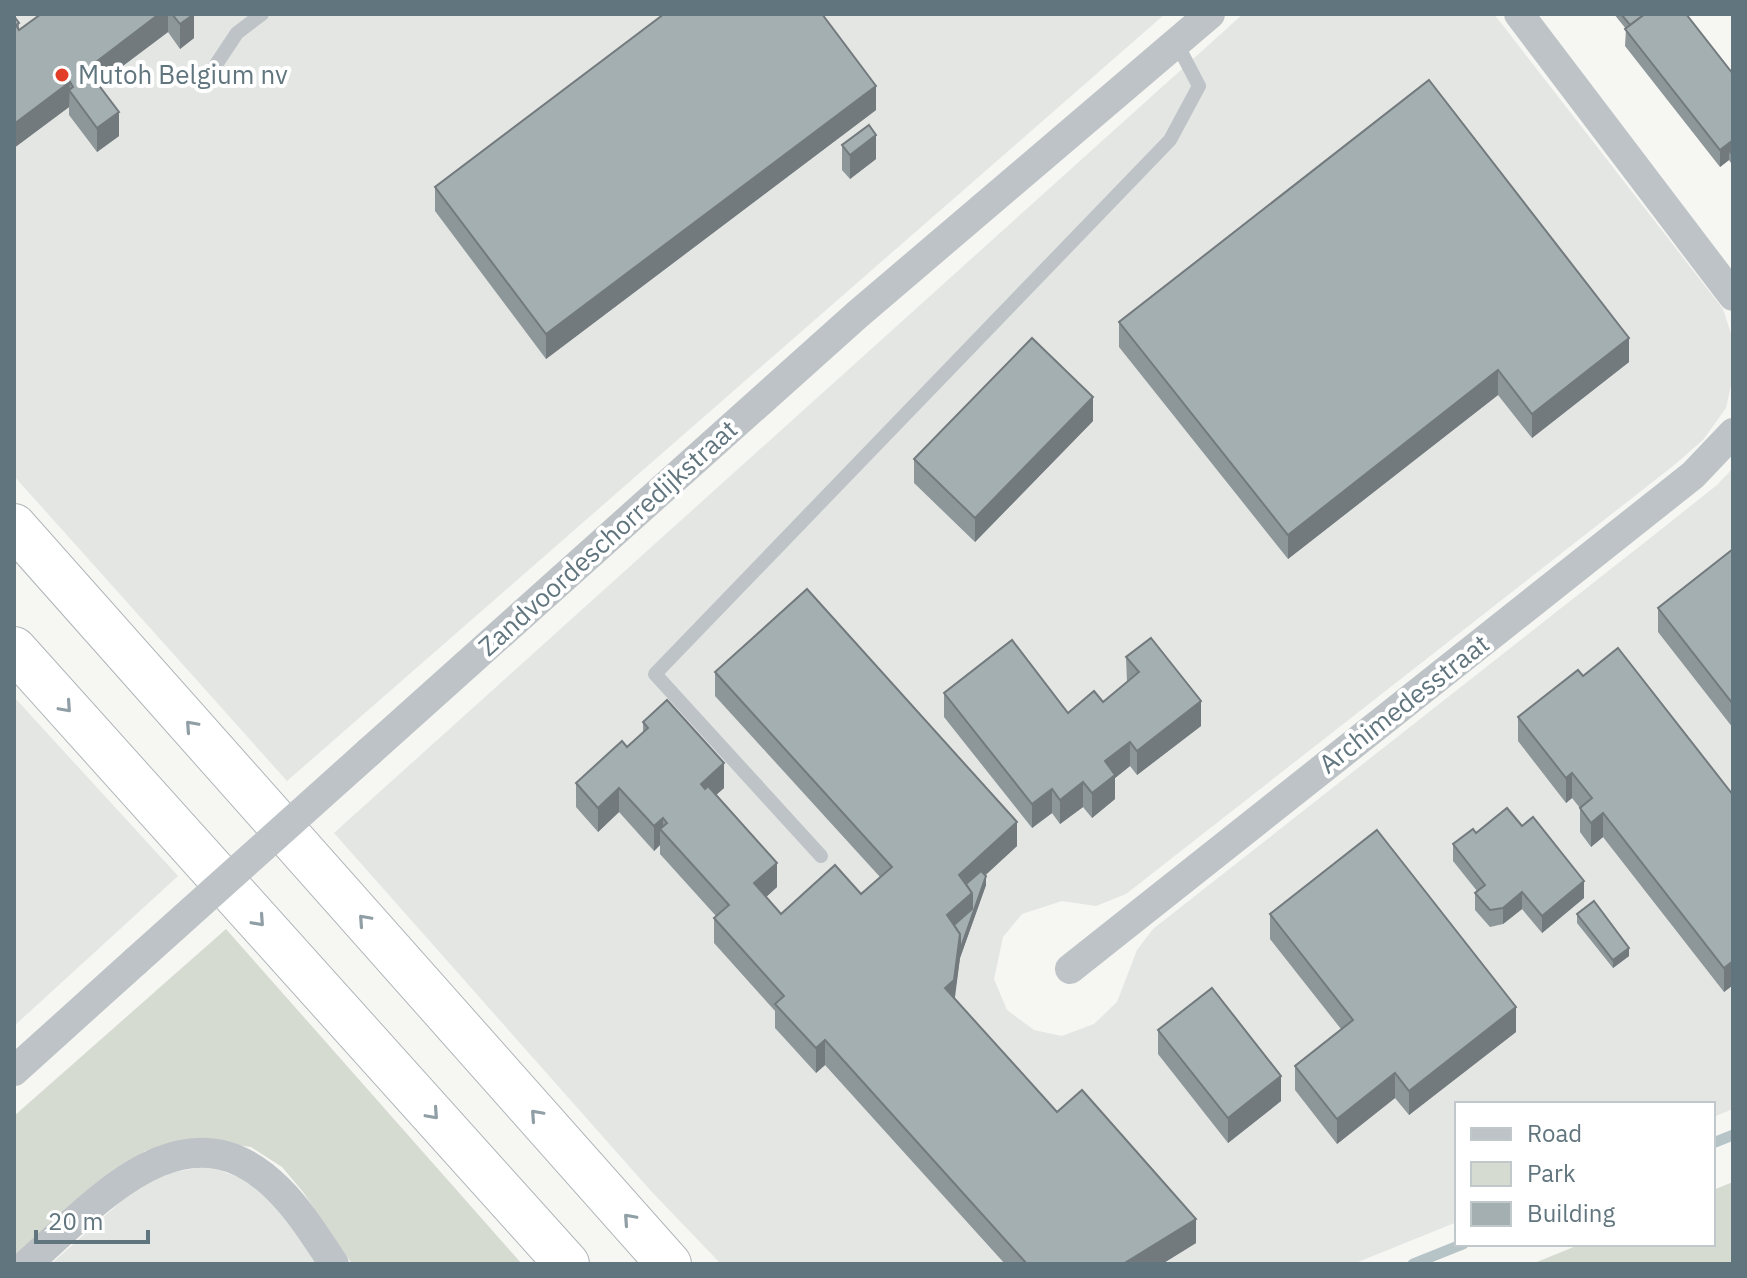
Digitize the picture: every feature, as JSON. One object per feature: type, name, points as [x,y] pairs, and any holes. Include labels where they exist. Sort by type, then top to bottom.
[{"type":"highway","points":[[14,526],[669,1264]]},
{"type":"highway","points":[[14,649],[567,1264]]},
{"type":"street","name":"Zandvoordeschorredijkstraat","points":[[14,1071],[858,314],[1210,14]]},
{"type":"street","points":[[1519,14],[1733,296]]},
{"type":"street","name":"Archimedesstraat","points":[[1070,969],[1693,475],[1733,433]]},
{"type":"street","points":[[27,1264],[119,1183],[154,1162],[181,1154],[205,1152],[257,1171],[278,1188],[298,1210],[334,1264]]},
{"type":"lane","points":[[205,81],[237,33],[262,14]]},
{"type":"lane","points":[[821,856],[655,674],[1170,140],[1199,86],[1177,44]]},
{"type":"shaded area","points":[[14,14],[1165,14],[287,781],[14,476]]},
{"type":"shaded area","points":[[1243,14],[1494,14],[1723,309],[1732,337],[1733,376],[1726,408],[1703,440],[1126,894],[1096,906],[1062,901],[1022,914],[1003,937],[994,979],[1007,1010],[1034,1030],[1062,1036],[1094,1024],[1117,1002],[1137,950],[1153,929],[1717,485],[1733,468],[1733,1109],[1715,1116],[1715,1102],[1455,1102],[1455,1223],[1353,1264],[721,1264],[651,1191],[334,833]]},
{"type":"shaded area","points":[[14,697],[178,876],[14,1026]]},
{"type":"shaded area","points":[[207,1166],[250,1181],[290,1219],[319,1264],[51,1264],[126,1197],[160,1175]]},
{"type":"green space","points":[[226,929],[522,1264],[352,1264],[282,1167],[251,1147],[188,1139],[145,1151],[89,1189],[14,1263],[14,1116]]},
{"type":"green space","points":[[1733,1182],[1733,1264],[1532,1264],[1576,1246],[1715,1246],[1715,1189]]},
{"type":"building","name":"Mutoh Belgium nv","points":[[41,14],[159,14],[83,72],[87,77],[91,75],[119,112],[97,128],[69,90],[73,87],[70,82],[14,124],[14,16],[19,30]]},
{"type":"building","points":[[172,14],[194,14],[180,24]]},
{"type":"building","points":[[664,14],[822,14],[876,86],[546,334],[435,187]]},
{"type":"building","points":[[1621,14],[1645,14],[1630,25]]},
{"type":"building","points":[[1645,14],[1686,14],[1733,74],[1733,140],[1720,150],[1625,29]]},
{"type":"building","points":[[1429,80],[1629,338],[1532,414],[1498,370],[1288,535],[1119,322]]},
{"type":"building","points":[[869,125],[876,135],[850,155],[842,145]]},
{"type":"building","points":[[1032,338],[1093,397],[975,518],[914,459]]},
{"type":"building","points":[[1733,549],[1733,704],[1658,608]]},
{"type":"building","points":[[807,589],[1017,822],[959,875],[972,893],[947,915],[960,934],[954,980],[945,988],[1057,1112],[1082,1090],[1196,1219],[1123,1264],[1027,1264],[825,1040],[816,1048],[775,1004],[784,996],[714,918],[729,905],[660,829],[667,823],[663,818],[654,826],[619,788],[598,808],[576,783],[622,741],[627,747],[648,728],[643,722],[667,700],[724,763],[701,784],[705,789],[708,786],[777,863],[754,883],[781,914],[835,865],[861,894],[892,867],[715,672]]},
{"type":"building","points":[[1151,638],[1201,701],[1137,751],[1130,742],[1105,761],[1115,775],[1092,793],[1083,782],[1060,800],[1052,789],[1032,804],[944,693],[1012,640],[1068,713],[1094,691],[1103,702],[1139,672],[1126,657]]},
{"type":"building","points":[[1618,648],[1733,795],[1733,961],[1724,968],[1603,813],[1591,823],[1580,808],[1592,798],[1572,773],[1566,778],[1518,717],[1578,670],[1583,676]]},
{"type":"building","points":[[1507,808],[1522,826],[1533,817],[1584,881],[1542,916],[1522,892],[1503,908],[1490,910],[1475,893],[1485,885],[1453,844],[1473,829],[1476,833]]},
{"type":"building","points":[[1377,830],[1516,1007],[1409,1091],[1395,1073],[1337,1119],[1295,1066],[1353,1020],[1270,914]]},
{"type":"building","points":[[981,871],[986,876],[960,950],[960,934],[954,925],[972,909],[972,893],[966,884]]},
{"type":"building","points":[[1594,901],[1629,948],[1613,960],[1577,914]]},
{"type":"building","points":[[1212,988],[1281,1076],[1228,1118],[1158,1030]]},
{"type":"waterway","points":[[1715,1142],[1733,1135]]},
{"type":"waterway","points":[[1413,1264],[1458,1246]]},
{"type":"place","name":"Mutoh Belgium nv","points":[[62,75]]}]
